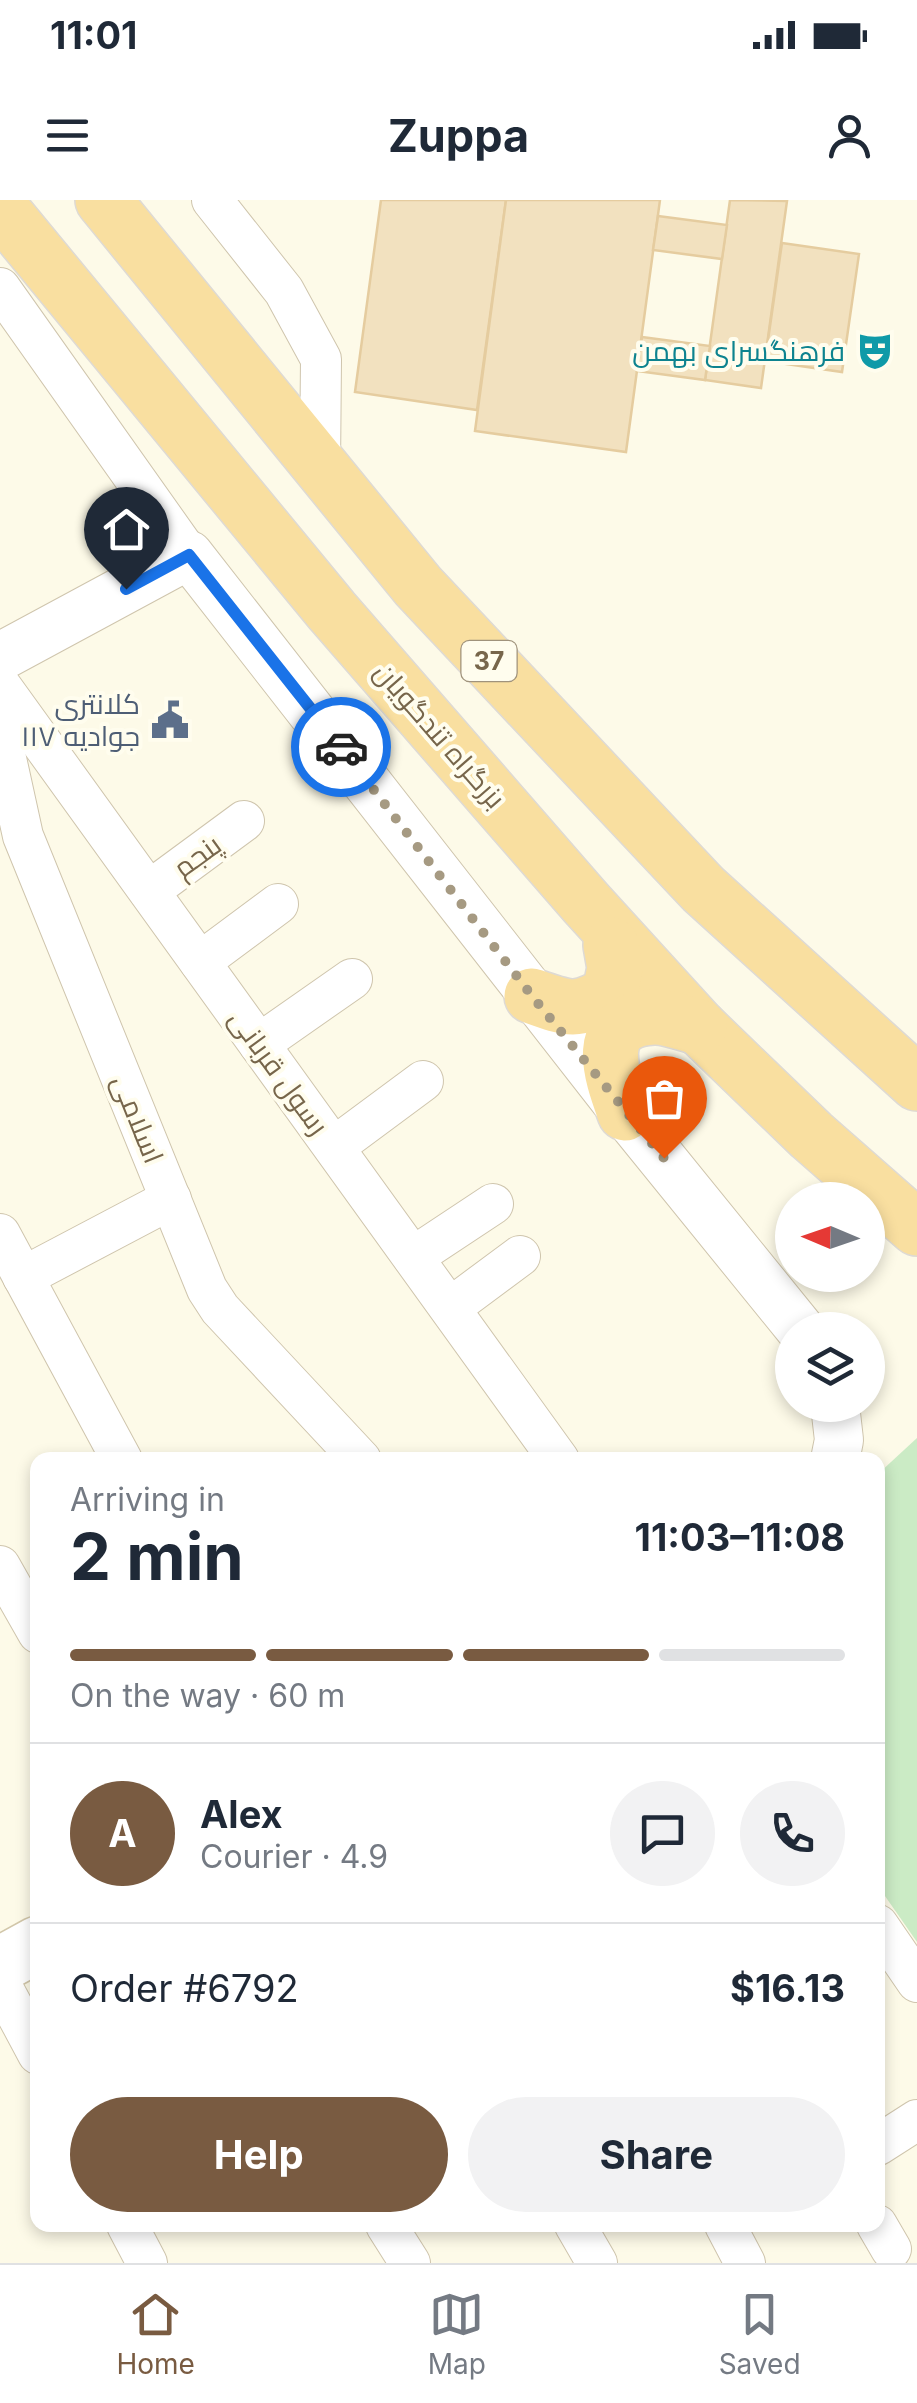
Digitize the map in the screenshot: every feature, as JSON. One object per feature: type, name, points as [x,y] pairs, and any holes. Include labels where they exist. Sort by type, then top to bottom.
[{"type":"highway","name":"37","points":[[103,200],[418,586],[703,889],[917,1084]]},
{"type":"highway","name":"بزرگراه تندگویان","points":[[0,208],[332,611],[699,1027],[811,1135],[917,1228]]},
{"type":"highway","points":[[532,996],[567,1009],[588,1006],[610,993],[616,968],[606,922]]},
{"type":"highway","points":[[625,1113],[610,1071],[612,1036],[621,1025],[654,1017],[699,1027]]},
{"type":"main road","points":[[0,1965],[30,1948]]},
{"type":"street","points":[[212,200],[284,291],[321,359],[320,468]]},
{"type":"street","points":[[0,288],[189,555],[532,996],[786,1312]]},
{"type":"street","points":[[0,657],[189,555]]},
{"type":"street","name":"رسول قربانی","points":[[0,685],[553,1452]]},
{"type":"street","name":"اسلامی","points":[[0,731],[11,841],[171,1199],[207,1289],[220,1310],[353,1452]]},
{"type":"street","name":"پنجم","points":[[149,891],[244,822]]},
{"type":"street","points":[[200,962],[278,904]]},
{"type":"street","points":[[259,1044],[352,979]]},
{"type":"street","points":[[334,1147],[423,1081]]},
{"type":"street","points":[[23,1277],[171,1199]]},
{"type":"street","points":[[413,1258],[493,1204]]},
{"type":"street","points":[[0,1234],[118,1452]]},
{"type":"street","points":[[450,1308],[520,1256]]},
{"type":"street","points":[[836,1422],[836,1452]]},
{"type":"street","points":[[1,1571],[30,1620]]},
{"type":"street","points":[[885,1935],[917,1982]]},
{"type":"street","points":[[0,1983],[30,2039]]},
{"type":"street","points":[[885,2141],[917,2120]]},
{"type":"street","points":[[131,2232],[147,2263]]},
{"type":"street","points":[[390,2232],[410,2263]]},
{"type":"street","points":[[579,2232],[596,2263]]},
{"type":"street","points":[[728,2232],[746,2262]]},
{"type":"green space","points":[[917,1438],[917,1942],[885,1896],[885,1468]]},
{"type":"building","points":[[381,200],[506,200],[477,410],[355,392]]},
{"type":"building","points":[[506,200],[660,200],[626,452],[475,431]]},
{"type":"building","points":[[730,200],[787,201],[761,388],[705,380]]},
{"type":"building","points":[[658,216],[727,225],[722,259],[653,250]]},
{"type":"building","points":[[782,243],[859,254],[842,372],[765,361]]},
{"type":"building","points":[[642,337],[710,346],[705,380],[637,371]]},
{"type":"way so far","points":[[341,747],[532,996],[664,1158]]},
{"type":"place","name":"فرهنگسرای بهمن","points":[[875,351]]},
{"type":"place","name":"کلانتری ۱۱۷ جوادیه","points":[[170,720]]},
{"type":"route","points":[[126,589],[189,555],[341,747]]}]
